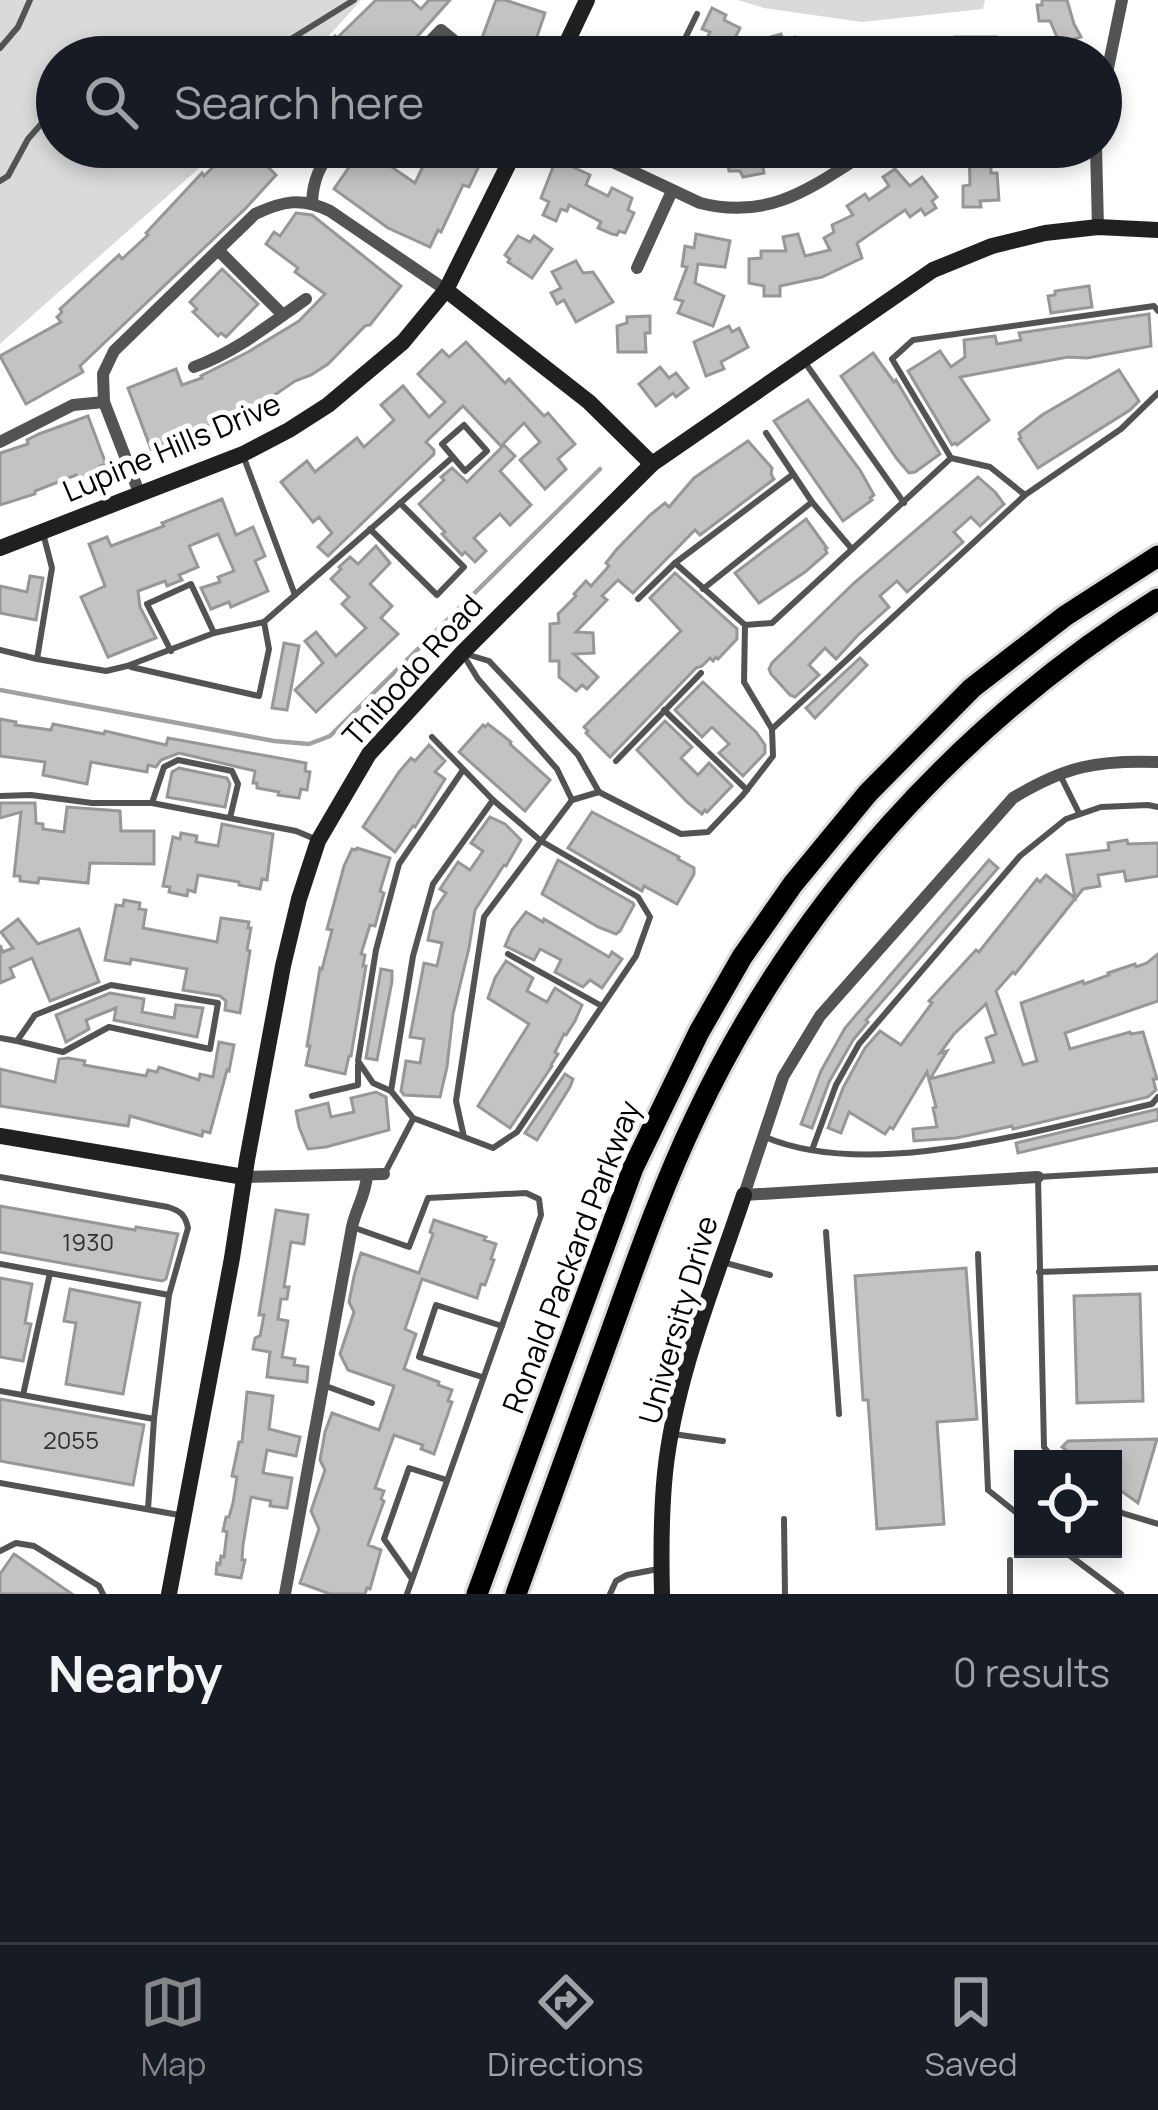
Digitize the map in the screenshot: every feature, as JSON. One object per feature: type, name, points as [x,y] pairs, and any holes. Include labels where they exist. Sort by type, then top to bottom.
[{"type":"highway","name":"Ronald Packard Parkway","points":[[477,1594],[633,1168],[699,1032],[742,957],[793,884],[868,793],[972,688],[1066,616],[1158,556]]},
{"type":"highway","name":"Ronald Packard Parkway","points":[[516,1594],[672,1168],[765,990],[853,869],[950,760],[1019,698],[1111,628],[1158,599]]},
{"type":"street","points":[[570,36],[587,0]]},
{"type":"street","points":[[1115,36],[1122,0]]},
{"type":"street","points":[[312,203],[319,168]]},
{"type":"street","name":"Lupine Hills Drive","points":[[0,548],[243,454],[328,405],[404,342],[446,290],[507,168]]},
{"type":"street","points":[[625,168],[700,203],[749,210],[796,196],[841,168]]},
{"type":"street","points":[[1097,168],[1098,227]]},
{"type":"street","points":[[637,268],[673,191]]},
{"type":"street","points":[[140,495],[104,402],[103,374],[114,351],[255,214],[293,200],[330,211],[446,290],[590,402],[652,464]]},
{"type":"street","name":"Thibodo Road","points":[[169,1594],[283,966],[318,841],[369,754],[462,653],[652,464],[933,270],[992,246],[1045,233],[1098,227],[1158,230]]},
{"type":"street","points":[[220,251],[283,315]]},
{"type":"street","points":[[194,367],[266,330],[305,298]]},
{"type":"street","points":[[1,442],[73,405],[104,402]]},
{"type":"street","name":"University Drive","points":[[662,1594],[665,1470],[682,1384],[783,1077],[820,1016],[1013,798],[1047,778],[1092,764],[1158,762]]},
{"type":"street","points":[[0,1136],[244,1177],[384,1174]]},
{"type":"street","points":[[285,1594],[354,1216],[366,1194],[367,1175]]},
{"type":"street","points":[[744,1195],[1038,1177]]},
{"type":"lane","points":[[0,48],[18,27],[30,0]]},
{"type":"lane","points":[[296,36],[354,0]]},
{"type":"lane","points":[[687,36],[698,14]]},
{"type":"lane","points":[[0,181],[8,176],[36,130]]},
{"type":"lane","points":[[1024,495],[990,467],[951,458],[892,359],[913,340],[1154,306],[1158,311]]},
{"type":"lane","points":[[802,359],[904,503]]},
{"type":"lane","points":[[772,729],[1024,495],[1121,429],[1158,393]]},
{"type":"lane","points":[[464,425],[487,452],[465,471],[453,457],[442,444],[464,425]]},
{"type":"lane","points":[[766,433],[792,475],[851,548]]},
{"type":"lane","points":[[243,454],[295,595]]},
{"type":"lane","points":[[0,650],[106,671],[264,622],[453,457]]},
{"type":"lane","points":[[675,563],[745,625],[772,623],[951,458]]},
{"type":"lane","points":[[638,599],[675,563],[792,475]]},
{"type":"lane","points":[[703,589],[812,502]]},
{"type":"lane","points":[[370,529],[437,595],[464,568],[400,503]]},
{"type":"lane","points":[[37,659],[52,568],[43,533]]},
{"type":"lane","points":[[170,651],[147,604],[190,584],[214,634]]},
{"type":"lane","points":[[127,666],[259,696],[269,649],[264,622]]},
{"type":"lane","points":[[462,653],[489,661],[579,756],[599,791],[681,833],[708,832],[773,756],[772,729],[744,682],[745,625]]},
{"type":"lane","points":[[462,653],[478,679],[557,769],[572,800]]},
{"type":"lane","points":[[616,760],[700,673]]},
{"type":"lane","points":[[664,710],[747,790]]},
{"type":"lane","points":[[358,1061],[373,1083],[391,1091],[413,1118],[494,1148],[517,1132],[636,956],[650,917],[638,897],[541,841],[432,737]]},
{"type":"lane","points":[[152,803],[164,767],[178,760],[232,771],[238,784],[230,818]]},
{"type":"lane","points":[[312,1096],[358,1085],[376,950],[399,864],[463,770]]},
{"type":"lane","points":[[1060,773],[1079,814]]},
{"type":"lane","points":[[464,1138],[456,1101],[484,917],[572,800],[599,791]]},
{"type":"lane","points":[[0,796],[152,803],[296,831],[318,841]]},
{"type":"lane","points":[[391,1091],[413,956],[433,884],[493,800]]},
{"type":"lane","points":[[812,1150],[836,1085],[860,1044],[1021,856],[1079,814],[1101,807],[1158,807]]},
{"type":"lane","points":[[508,954],[601,1005]]},
{"type":"lane","points":[[0,1038],[63,1052],[109,1028],[210,1049],[218,1003],[111,985],[34,1015],[16,1041]]},
{"type":"lane","points":[[763,1137],[786,1147],[851,1156],[956,1148],[1152,1104],[1158,1097]]},
{"type":"lane","points":[[384,1174],[413,1118]]},
{"type":"lane","points":[[1046,1450],[1038,1177],[1158,1170]]},
{"type":"lane","points":[[0,1177],[180,1211],[185,1217],[188,1228],[170,1295],[154,1419],[148,1509]]},
{"type":"lane","points":[[352,1227],[409,1247],[428,1198],[526,1193],[539,1199],[541,1215],[406,1594]]},
{"type":"lane","points":[[826,1232],[839,1414]]},
{"type":"lane","points":[[978,1254],[988,1490],[1014,1511]]},
{"type":"lane","points":[[722,1262],[770,1274]]},
{"type":"lane","points":[[0,1264],[170,1295]]},
{"type":"lane","points":[[1040,1272],[1158,1268]]},
{"type":"lane","points":[[23,1395],[50,1273]]},
{"type":"lane","points":[[483,1378],[419,1357],[436,1305],[502,1326]]},
{"type":"lane","points":[[323,1385],[372,1403]]},
{"type":"lane","points":[[0,1390],[154,1419]]},
{"type":"lane","points":[[673,1434],[723,1441]]},
{"type":"lane","points":[[412,1580],[384,1539],[409,1468],[447,1480]]},
{"type":"lane","points":[[0,1483],[184,1516]]},
{"type":"lane","points":[[1122,1513],[1158,1524]]},
{"type":"lane","points":[[784,1519],[785,1594]]},
{"type":"lane","points":[[0,1551],[16,1543],[34,1546],[99,1586],[103,1594]]},
{"type":"lane","points":[[1072,1558],[1121,1594]]},
{"type":"lane","points":[[1010,1560],[1010,1594]]},
{"type":"lane","points":[[610,1594],[616,1581],[662,1568]]},
{"type":"shaded area","points":[[0,0],[361,0],[329,36],[36,36],[36,168],[199,168],[0,344]]},
{"type":"shaded area","points":[[738,0],[985,0],[983,9],[862,22]]},
{"type":"building","points":[[376,0],[411,0],[421,9],[429,0],[450,0],[418,36],[339,36]]},
{"type":"building","points":[[496,0],[545,13],[537,36],[483,36]]},
{"type":"building","points":[[1042,0],[1067,0],[1080,36],[1057,36],[1050,21],[1039,21],[1037,5]]},
{"type":"building","points":[[712,8],[740,28],[736,36],[708,36],[710,32],[702,29]]},
{"type":"building","points":[[212,168],[269,168],[276,175],[80,366],[83,372],[26,404],[0,356],[61,322],[57,317],[60,309],[148,235],[202,173]]},
{"type":"building","points":[[348,168],[393,168],[415,183],[422,168],[478,168],[469,187],[463,185],[430,247],[388,228],[334,189]]},
{"type":"building","points":[[553,168],[575,168],[590,175],[586,185],[608,196],[612,188],[632,198],[628,210],[634,213],[625,233],[617,235],[598,228],[601,222],[569,205],[567,211],[561,209],[556,221],[543,215],[549,202],[541,198]]},
{"type":"building","points":[[763,168],[764,173],[743,177],[740,171],[729,171]]},
{"type":"building","points":[[970,168],[991,168],[991,173],[997,173],[999,200],[963,207],[963,186],[970,185]]},
{"type":"building","points":[[895,169],[910,186],[922,177],[937,197],[932,201],[936,208],[925,215],[921,209],[910,217],[905,210],[857,243],[862,258],[822,277],[780,286],[780,296],[764,296],[764,286],[749,283],[749,259],[761,258],[761,251],[786,251],[783,237],[798,234],[805,256],[830,250],[824,238],[834,232],[832,225],[853,215],[847,206],[865,194],[869,200],[889,186],[883,177]]},
{"type":"building","points":[[296,213],[312,215],[401,286],[370,325],[328,364],[263,403],[151,449],[128,388],[176,369],[182,385],[202,378],[299,321],[325,294],[266,244],[274,232],[280,236]]},
{"type":"building","points":[[696,234],[730,241],[725,267],[698,264],[695,283],[724,296],[713,326],[678,313],[683,301],[675,299],[687,267],[682,266],[685,246],[694,248]]},
{"type":"building","points":[[518,236],[530,242],[534,236],[552,249],[532,278],[505,255]]},
{"type":"building","points":[[576,261],[583,273],[593,272],[613,302],[576,322],[564,300],[557,304],[551,293],[561,288],[552,272]]},
{"type":"building","points":[[222,269],[258,304],[226,337],[218,336],[193,312],[197,309],[190,302]]},
{"type":"building","points":[[1089,286],[1092,307],[1051,313],[1048,296],[1055,291]]},
{"type":"building","points":[[1149,314],[1151,346],[960,377],[989,420],[957,445],[952,445],[908,371],[940,351],[951,367],[965,357],[964,340],[995,336],[997,344],[1021,340],[1019,333]]},
{"type":"building","points":[[650,316],[646,352],[618,352],[617,326],[627,323],[627,317]]},
{"type":"building","points":[[729,326],[732,332],[739,328],[748,347],[721,362],[724,369],[706,376],[694,342]]},
{"type":"building","points":[[466,342],[505,383],[509,379],[544,416],[548,413],[575,444],[558,459],[566,469],[545,489],[520,460],[540,442],[524,423],[501,446],[463,406],[426,442],[434,454],[328,556],[318,547],[332,533],[319,517],[313,522],[281,482],[307,461],[315,472],[357,438],[364,447],[394,420],[381,405],[403,386],[429,417],[445,402],[418,374],[442,350],[449,357]]},
{"type":"building","points":[[873,353],[896,380],[940,454],[915,472],[909,473],[897,459],[841,376]]},
{"type":"building","points":[[660,367],[669,378],[676,373],[688,388],[656,406],[639,384]]},
{"type":"building","points":[[1119,370],[1139,401],[1038,468],[1019,433]]},
{"type":"building","points":[[808,400],[874,495],[843,521],[774,421]]},
{"type":"building","points":[[88,416],[106,464],[100,466],[102,471],[78,480],[76,475],[0,505],[0,453]]},
{"type":"building","points":[[748,441],[772,468],[774,479],[700,535],[695,530],[633,593],[618,580],[602,596],[607,600],[576,632],[593,633],[594,653],[574,654],[598,677],[587,689],[582,685],[576,691],[559,677],[559,661],[550,661],[550,624],[559,623],[558,614],[574,594],[586,581],[591,586],[617,549],[650,515],[665,503],[669,507],[694,478]]},
{"type":"building","points":[[504,445],[515,456],[500,471],[531,505],[510,525],[500,514],[474,538],[486,551],[475,562],[465,552],[462,555],[419,504],[452,468],[467,482]]},
{"type":"building","points":[[978,477],[1004,504],[980,526],[971,517],[954,532],[963,542],[907,592],[897,581],[880,596],[889,607],[836,659],[825,648],[809,665],[819,675],[795,697],[790,695],[771,674],[772,663],[854,583]]},
{"type":"building","points":[[222,499],[236,535],[253,527],[265,556],[255,561],[268,591],[231,607],[229,602],[211,609],[201,588],[234,571],[218,534],[189,546],[198,567],[179,575],[182,580],[138,591],[140,607],[156,638],[108,657],[81,597],[105,586],[89,544],[107,537],[111,546]]},
{"type":"building","points":[[806,519],[827,553],[759,603],[735,573]]},
{"type":"building","points":[[376,546],[390,563],[370,584],[392,606],[381,618],[398,634],[316,712],[295,690],[323,663],[305,641],[316,632],[336,656],[366,628],[342,604],[349,597],[331,579],[350,557],[358,564]]},
{"type":"building","points":[[675,573],[737,629],[737,639],[718,659],[710,658],[696,668],[610,757],[584,727],[681,631],[650,598]]},
{"type":"building","points":[[30,576],[43,578],[36,620],[0,613],[0,586],[27,592]]},
{"type":"building","points":[[284,643],[299,646],[287,710],[272,708]]},
{"type":"building","points":[[860,658],[867,665],[815,718],[806,708]]},
{"type":"building","points":[[703,682],[765,745],[765,753],[743,776],[719,753],[729,744],[712,727],[702,737],[675,710]]},
{"type":"building","points":[[0,719],[51,730],[53,724],[105,731],[166,745],[168,738],[306,763],[305,771],[310,772],[307,790],[301,789],[299,798],[278,795],[257,788],[255,771],[179,753],[156,767],[148,765],[147,772],[91,762],[87,784],[43,775],[45,762],[0,756]]},
{"type":"building","points":[[665,721],[692,747],[681,758],[698,775],[709,763],[732,786],[707,812],[702,814],[687,802],[637,750]]},
{"type":"building","points":[[488,724],[550,780],[525,811],[459,752]]},
{"type":"building","points":[[429,745],[445,761],[435,772],[445,779],[395,852],[363,827],[399,772]]},
{"type":"building","points":[[179,768],[227,778],[225,807],[167,797],[172,772]]},
{"type":"building","points":[[0,803],[35,803],[36,823],[64,832],[67,807],[120,811],[121,831],[154,831],[154,864],[90,863],[88,883],[20,881],[20,876],[14,876],[21,812],[0,818]]},
{"type":"building","points":[[592,812],[694,868],[677,904],[644,886],[642,891],[568,848]]},
{"type":"building","points":[[490,817],[521,840],[475,910],[440,1097],[404,1095],[406,1061],[420,1063],[424,1039],[410,1037],[424,963],[437,966],[442,943],[428,940],[434,911],[446,893],[440,889],[458,862],[470,870],[483,851],[471,843]]},
{"type":"building","points":[[222,824],[273,834],[267,880],[262,879],[260,889],[198,875],[195,892],[188,890],[187,896],[169,892],[170,887],[163,886],[173,837],[180,839],[181,833],[197,836],[196,842],[218,846]]},
{"type":"building","points":[[1108,843],[1158,843],[1158,876],[1126,881],[1124,871],[1098,875],[1100,886],[1083,889],[996,991],[1023,1065],[1037,1061],[1021,1003],[1136,967],[1158,954],[1158,1001],[1065,1033],[1070,1049],[1143,1032],[1156,1090],[1148,1097],[1013,1129],[914,1141],[913,1129],[937,1127],[927,1072],[893,1129],[885,1134],[849,1112],[841,1133],[828,1128],[843,1088],[880,1031],[901,1045],[932,1003],[929,1001],[979,952],[1037,879],[1040,882],[1046,875],[1075,898],[1067,855],[1109,850]],"holes":[[[986,1004],[996,1034],[986,1038],[994,1062],[930,1079],[954,1034]]]},
{"type":"building","points":[[357,848],[390,858],[375,926],[370,925],[361,954],[366,966],[345,1074],[306,1065],[307,1046],[320,968],[332,930],[327,929],[344,866]]},
{"type":"building","points":[[558,860],[633,903],[620,931],[616,934],[598,927],[542,894]]},
{"type":"building","points":[[989,860],[998,868],[866,1020],[829,1082],[812,1128],[801,1124],[821,1071],[845,1028]]},
{"type":"building","points":[[124,900],[140,903],[139,909],[146,910],[143,928],[217,942],[221,918],[249,922],[250,951],[240,1013],[225,1010],[226,1001],[220,996],[183,990],[187,969],[131,959],[130,964],[105,960],[116,905],[123,906]]},
{"type":"building","points":[[526,912],[609,957],[612,952],[622,959],[602,988],[590,980],[583,987],[555,972],[561,960],[540,949],[534,960],[505,946]]},
{"type":"building","points":[[18,919],[38,944],[79,929],[99,982],[50,1001],[32,958],[10,968],[14,977],[0,983],[0,945],[3,952],[13,948],[1,932]]},
{"type":"building","points":[[506,961],[533,978],[527,991],[547,1002],[555,988],[582,1005],[552,1066],[510,1128],[478,1106],[529,1024],[488,998]]},
{"type":"building","points":[[381,969],[392,971],[392,981],[377,1060],[366,1058]]},
{"type":"building","points":[[110,993],[144,999],[142,1012],[174,1018],[176,1005],[203,1008],[197,1037],[114,1020],[116,1008],[86,1020],[89,1029],[66,1042],[56,1015]]},
{"type":"building","points":[[219,1042],[234,1045],[210,1133],[203,1131],[202,1136],[130,1116],[128,1126],[0,1106],[0,1069],[55,1082],[59,1059],[68,1058],[146,1076],[148,1070],[157,1072],[159,1067],[199,1080],[200,1074],[213,1077]]},
{"type":"building","points":[[565,1074],[573,1079],[570,1087],[537,1140],[525,1133]]},
{"type":"building","points":[[376,1092],[386,1097],[389,1130],[308,1149],[296,1111],[328,1103],[331,1117],[354,1112],[351,1098]]},
{"type":"building","points":[[1158,1109],[1158,1120],[1018,1153],[1016,1143]]},
{"type":"building","points":[[0,1206],[178,1234],[166,1279],[0,1252]]},
{"type":"building","points":[[276,1210],[308,1215],[304,1244],[291,1242],[284,1287],[289,1287],[287,1299],[281,1299],[278,1319],[288,1321],[282,1357],[308,1367],[307,1382],[267,1377],[270,1352],[253,1349],[264,1315],[259,1315]]},
{"type":"building","points":[[434,1220],[486,1237],[484,1240],[496,1244],[494,1260],[477,1298],[422,1279],[405,1329],[416,1334],[404,1369],[452,1390],[448,1401],[452,1402],[434,1454],[394,1435],[375,1488],[384,1491],[384,1501],[368,1545],[381,1550],[370,1589],[365,1594],[330,1594],[300,1583],[319,1529],[311,1511],[325,1470],[320,1460],[325,1432],[332,1413],[379,1430],[394,1386],[348,1370],[340,1354],[354,1312],[349,1302],[354,1276],[361,1253],[419,1273]]},
{"type":"building","points":[[966,1268],[977,1419],[937,1422],[944,1524],[877,1529],[855,1276]]},
{"type":"building","points":[[0,1278],[32,1284],[25,1323],[31,1324],[23,1361],[0,1357]]},
{"type":"building","points":[[70,1289],[140,1303],[123,1394],[66,1384],[76,1323],[64,1321]]},
{"type":"building","points":[[1140,1294],[1143,1401],[1077,1403],[1074,1296]]},
{"type":"building","points":[[247,1392],[273,1396],[269,1429],[300,1437],[296,1456],[267,1450],[263,1473],[292,1478],[287,1508],[251,1497],[241,1578],[216,1574],[217,1563],[224,1557],[227,1532],[223,1531],[233,1503],[237,1477],[232,1476],[242,1442]]},
{"type":"building","points":[[0,1399],[144,1425],[133,1485],[0,1461]]},
{"type":"building","points":[[1157,1439],[1138,1503],[1122,1491],[1122,1450],[1066,1450],[1062,1447],[1068,1441]]},
{"type":"building","points":[[14,1554],[72,1594],[0,1594],[0,1574]]},
{"type":"waterway","points":[[0,690],[309,744],[330,736],[600,469]]}]
